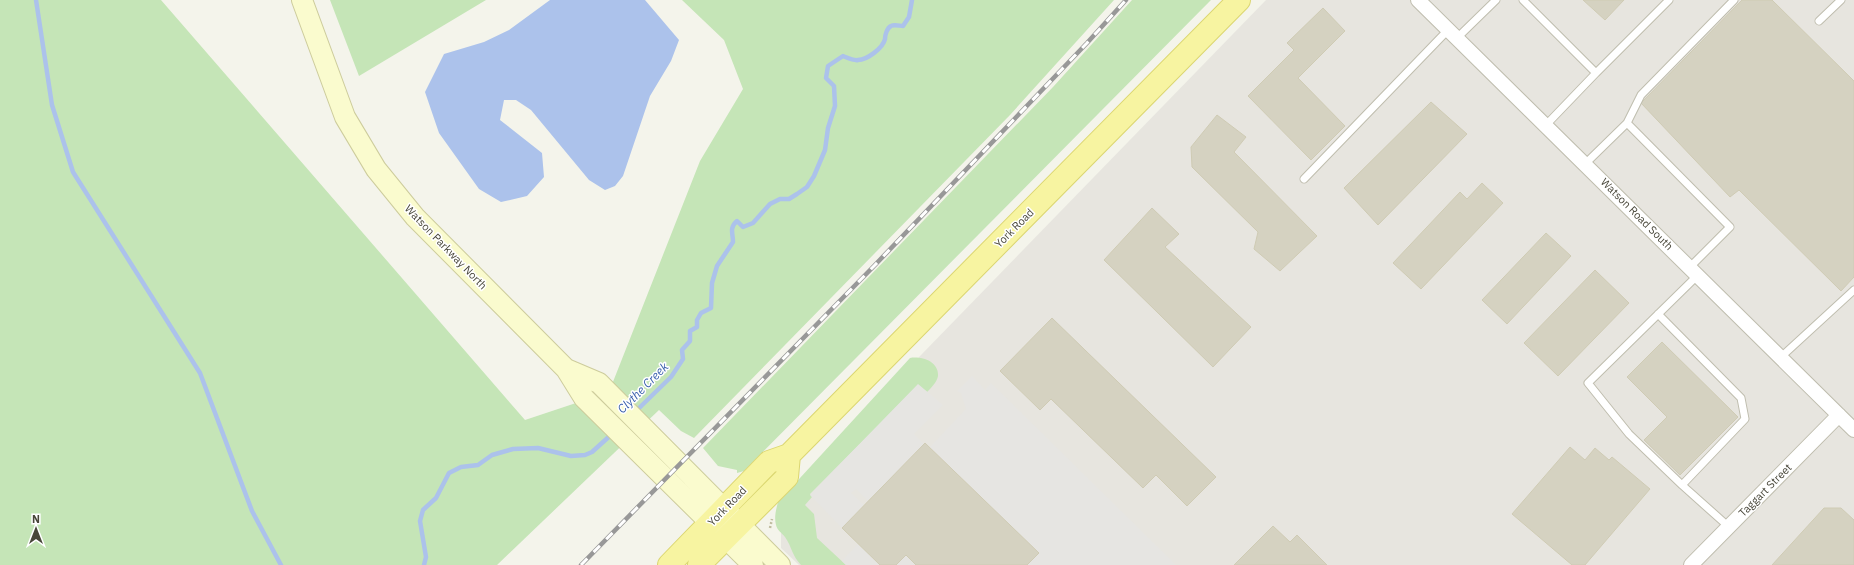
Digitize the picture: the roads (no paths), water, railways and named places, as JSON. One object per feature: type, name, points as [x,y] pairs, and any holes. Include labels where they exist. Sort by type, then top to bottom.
[{"type":"main road","name":"Watson Parkway North","points":[[302,0],[344,117],[376,169],[415,217],[566,369],[584,398],[600,415],[709,524],[733,531]]},
{"type":"main road","name":"York Road","points":[[669,565],[770,462],[790,455],[1239,0]]},
{"type":"main road","name":"Watson Parkway North","points":[[566,369],[599,383],[725,508],[733,531]]},
{"type":"main road","name":"York Road","points":[[699,565],[787,477],[790,455]]},
{"type":"main road","points":[[733,531],[753,565]]},
{"type":"main road","points":[[733,531],[780,565]]},
{"type":"street","name":"Watson Road South","points":[[1418,0],[1586,164],[1854,430]]},
{"type":"street","name":"Taggart Street","points":[[1691,565],[1839,415]]},
{"type":"lane","points":[[1304,179],[1452,34],[1496,0]]},
{"type":"lane","points":[[1522,0],[1596,73]]},
{"type":"lane","points":[[1546,125],[1669,0]]},
{"type":"lane","points":[[1586,164],[1627,123],[1641,95],[1734,0]]},
{"type":"lane","points":[[1819,21],[1841,0]]},
{"type":"lane","points":[[1627,123],[1730,227],[1658,314],[1588,383],[1629,434],[1682,486],[1729,527]]},
{"type":"lane","points":[[1781,357],[1854,290]]},
{"type":"lane","points":[[1658,314],[1741,398],[1745,419],[1682,486]]},
{"type":"water","points":[[550,0],[645,0],[679,40],[671,61],[650,96],[623,176],[615,186],[605,190],[589,180],[531,110],[516,100],[504,100],[500,120],[542,153],[544,177],[527,196],[501,202],[479,189],[439,133],[425,92],[444,54],[484,42],[509,30]]},
{"type":"waterway","points":[[36,0],[52,105],[73,172],[200,373],[252,511],[281,565]]},
{"type":"waterway","name":"Clythe Creek","points":[[635,412],[671,377],[683,359],[682,350],[690,341],[690,331],[697,327],[697,320],[701,313],[711,308],[712,283],[717,266],[733,242],[733,226],[737,221],[743,227],[753,223],[770,204],[780,199],[789,199],[797,194],[807,187],[814,176],[825,150],[828,128],[835,106],[834,86],[826,78],[828,66],[843,56],[856,60],[866,58],[874,53],[884,42],[886,32],[892,25],[903,26],[909,17],[912,0]]},
{"type":"waterway","name":"Clythe Creek","points":[[424,565],[426,557],[420,521],[423,510],[436,498],[449,473],[461,467],[478,465],[492,455],[513,449],[538,448],[571,456],[585,455],[592,452],[612,434]]},
{"type":"railway","points":[[581,565],[874,266],[1087,43],[1126,0]]}]
